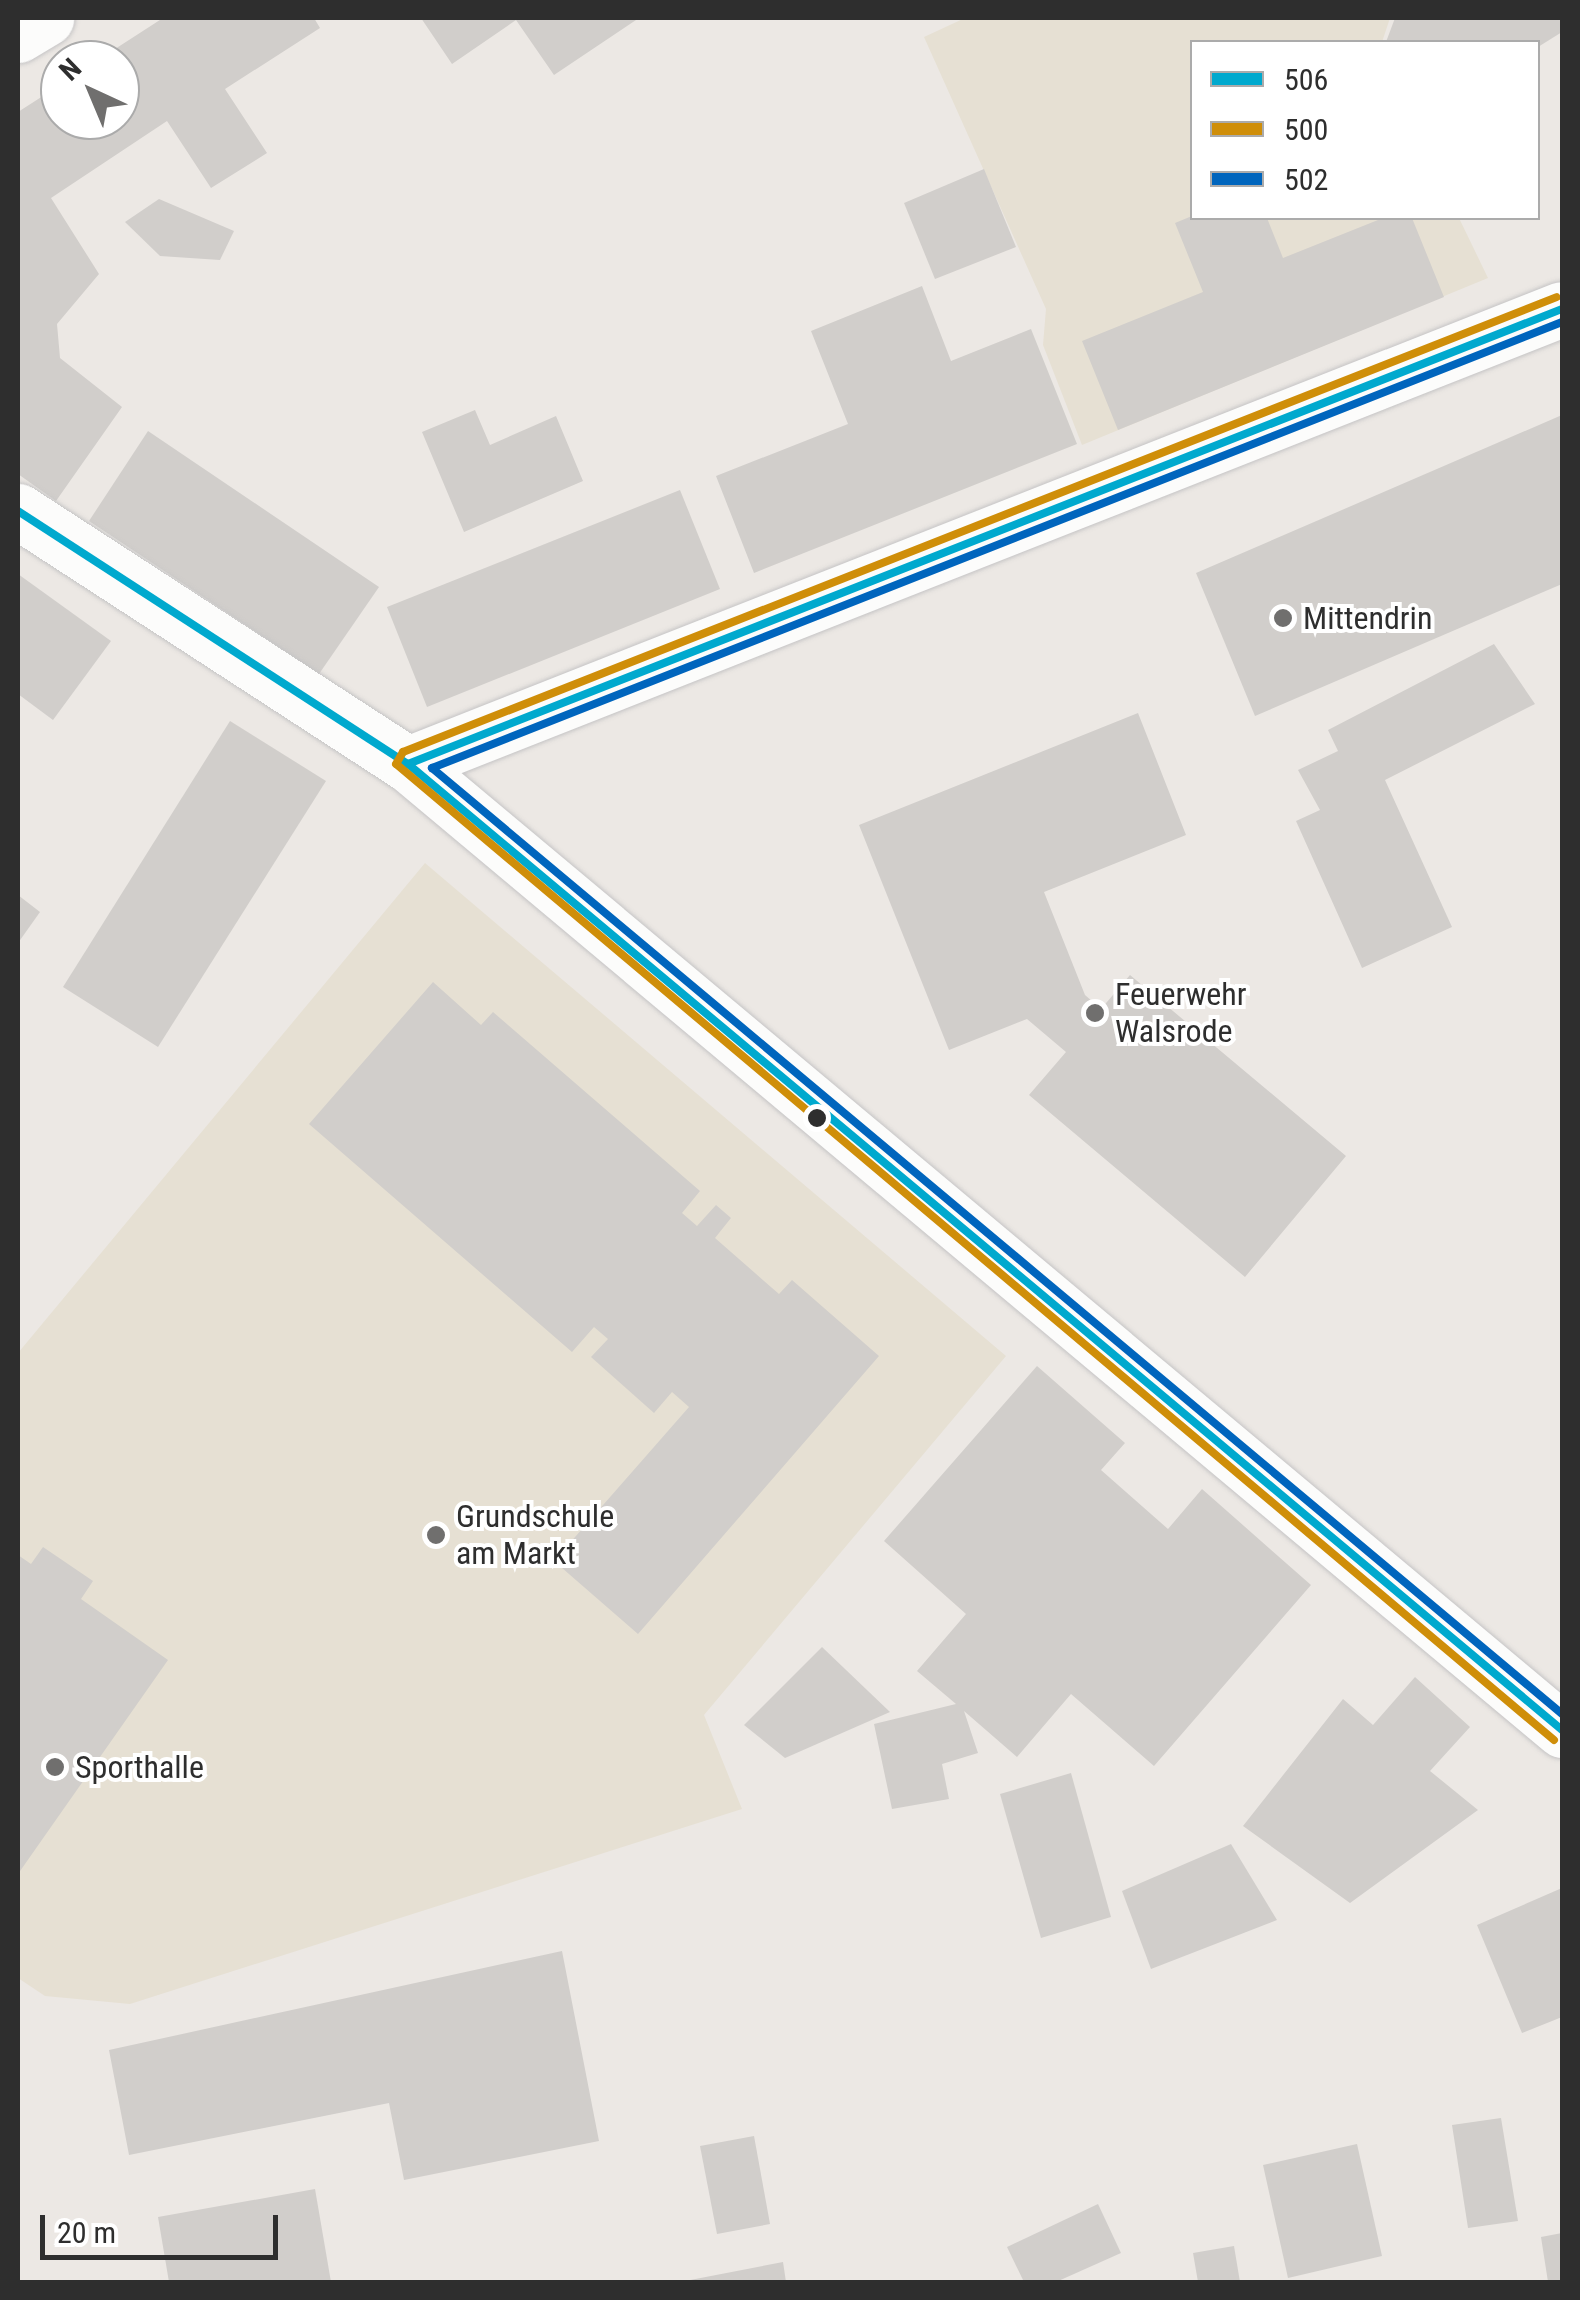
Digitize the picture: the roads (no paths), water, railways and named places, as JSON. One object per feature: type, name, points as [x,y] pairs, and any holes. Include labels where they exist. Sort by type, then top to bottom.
[{"type":"street","points":[[18,35],[46,18]]},
{"type":"street","points":[[408,764],[1562,309]]},
{"type":"street","points":[[18,510],[408,764],[1562,1730]]},
{"type":"place","name":"Mittendrin","points":[[1283,618]]},
{"type":"place","name":"Feuerwehr Walsrode","points":[[1095,1013]]},
{"type":"place","name":"Grundschule am Markt","points":[[436,1535]]},
{"type":"place","name":"Sporthalle","points":[[55,1767]]}]
